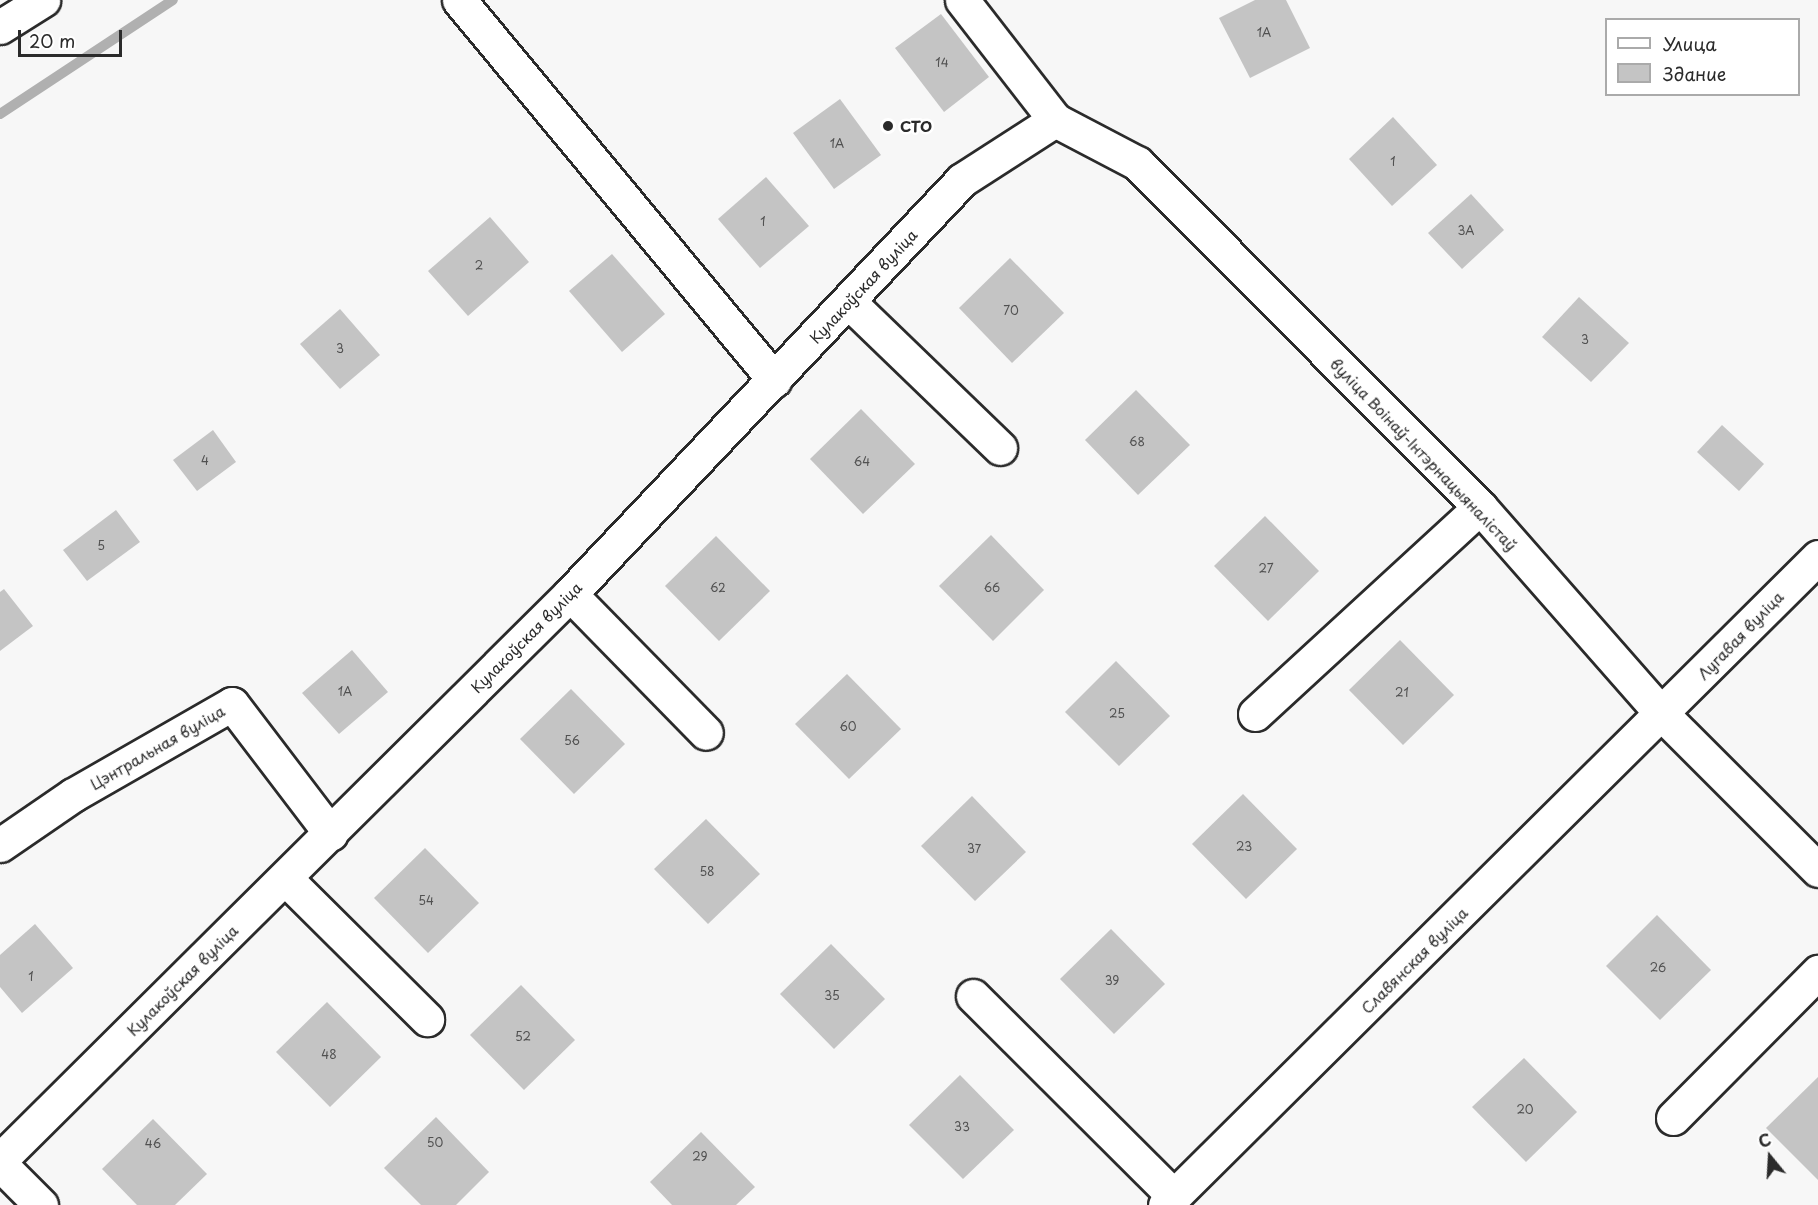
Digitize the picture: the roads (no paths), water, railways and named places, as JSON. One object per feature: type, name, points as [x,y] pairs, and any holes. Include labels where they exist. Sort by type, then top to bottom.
[{"type":"street","points":[[0,27],[43,0]]},
{"type":"street","points":[[459,0],[774,380]]},
{"type":"street","points":[[962,0],[1055,120]]},
{"type":"street","name":"Кулакоўская вуліца","points":[[0,1162],[286,879],[323,823],[570,594],[849,302],[962,180],[1055,120]]},
{"type":"street","name":"вуліца Воінаў-Інтэрнацыяналістаў","points":[[1055,120],[1137,163],[1480,507],[1663,715],[1818,870]]},
{"type":"street","points":[[849,302],[1000,448]]},
{"type":"street","points":[[1255,714],[1480,507]]},
{"type":"street","name":"Лугавая вуліца","points":[[1663,715],[1810,575]]},
{"type":"street","points":[[570,594],[706,733]]},
{"type":"street","name":"Цэнтральная вуліца","points":[[0,845],[73,795],[232,704],[323,823]]},
{"type":"street","name":"Славянская вуліца","points":[[1170,1200],[1663,715]]},
{"type":"street","points":[[286,879],[427,1019]]},
{"type":"street","points":[[1673,1118],[1818,972]]},
{"type":"street","points":[[973,996],[1170,1200]]},
{"type":"street","points":[[0,1162],[41,1205]]},
{"type":"waterway","points":[[0,114],[173,0]]},
{"type":"place","name":"СТО","points":[[888,126]]}]
